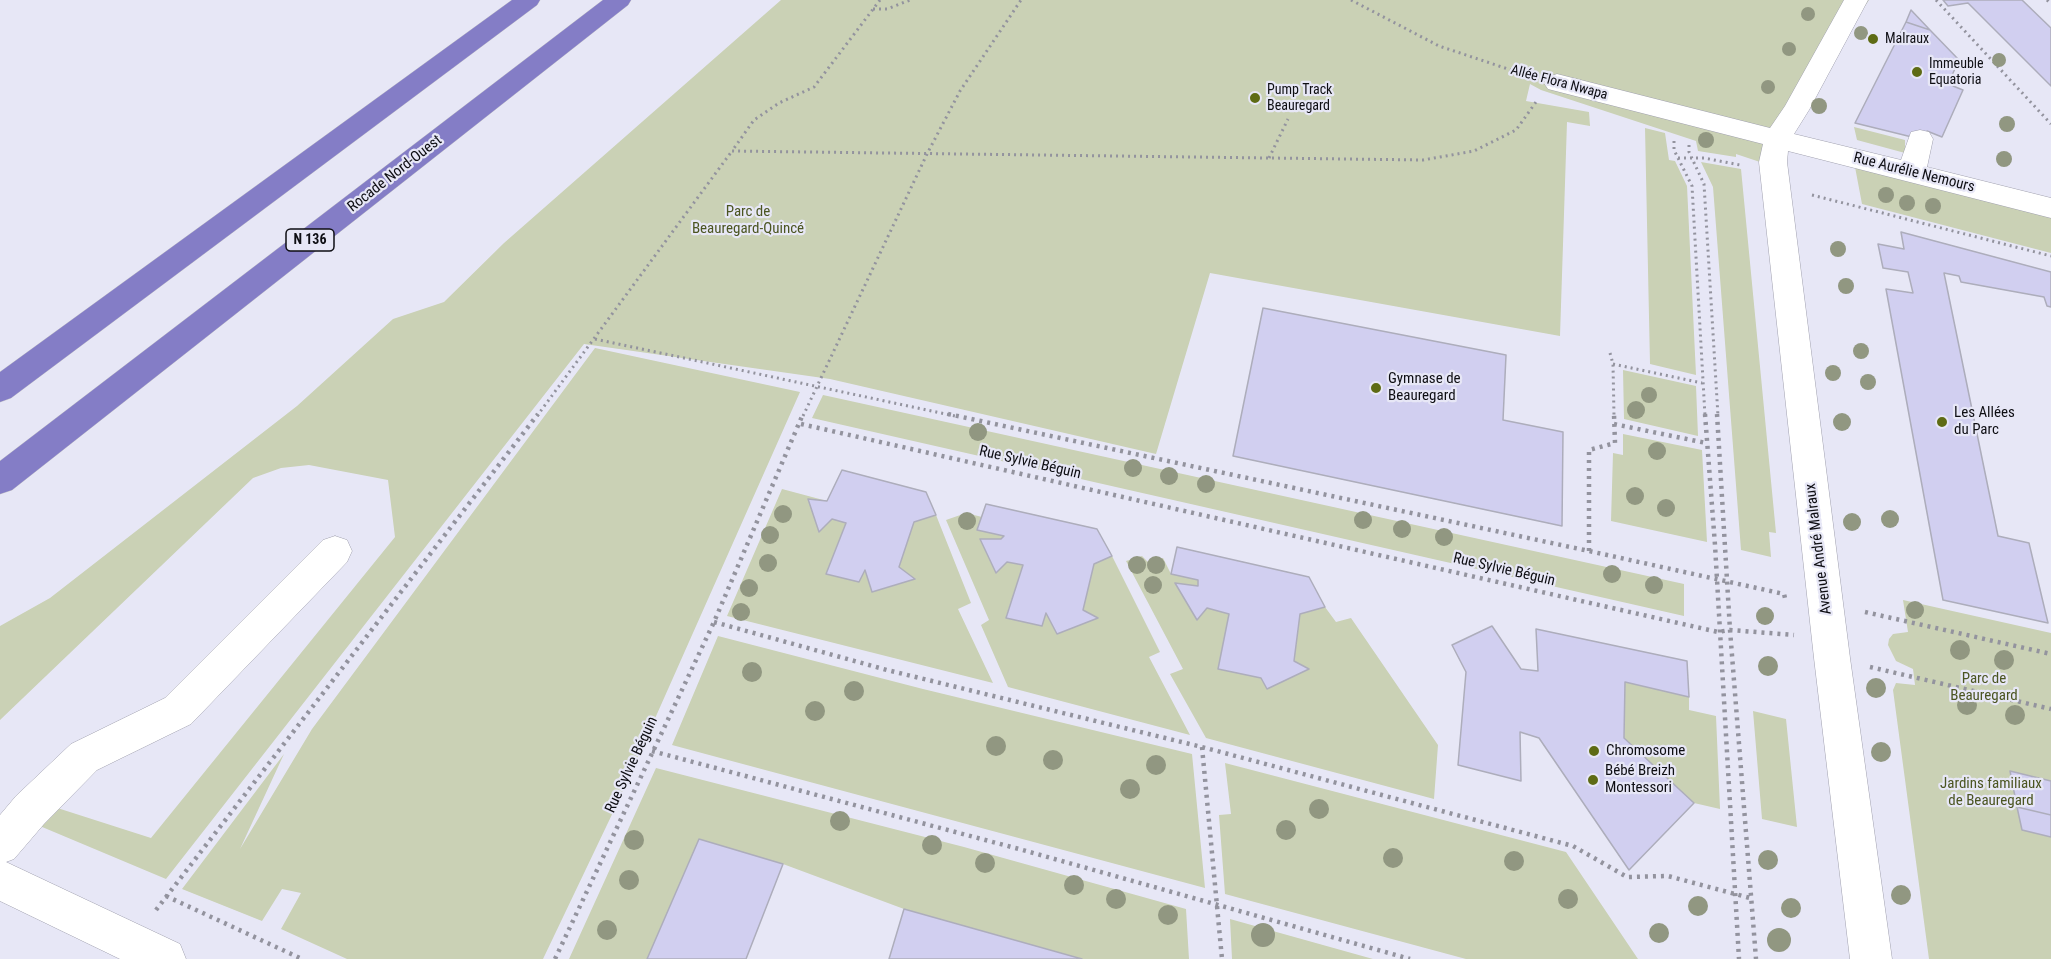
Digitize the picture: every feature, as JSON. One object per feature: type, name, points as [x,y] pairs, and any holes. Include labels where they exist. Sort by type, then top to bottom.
[{"type":"highway","points":[[0,389],[528,0]]},
{"type":"highway","name":"Rocade Nord-Ouest","points":[[0,480],[619,0]]},
{"type":"street","points":[[1775,162],[1796,110],[1856,0]]},
{"type":"street","name":"Allée Flora Nwapa","points":[[1554,82],[1681,115],[1775,162]]},
{"type":"street","points":[[1912,173],[1920,139]]},
{"type":"street","name":"Rue Aurélie Nemours","points":[[1775,162],[1912,173],[2051,208]]},
{"type":"street","name":"Avenue André Malraux","points":[[1775,162],[1831,648],[1871,959]]},
{"type":"street","points":[[0,845],[30,810],[84,757],[178,711],[335,551]]},
{"type":"street","points":[[0,880],[146,953]]},
{"type":"path","points":[[146,953],[166,896],[429,558],[595,339],[754,120],[779,103],[814,87],[880,0]]},
{"type":"path","points":[[872,9],[887,9],[909,0]]},
{"type":"path","points":[[801,424],[816,385],[927,154],[960,91],[1021,0]]},
{"type":"path","name":"Allée Flora Nwapa","points":[[1351,0],[1387,21],[1439,46],[1498,68],[1554,82]]},
{"type":"path","points":[[1936,0],[2051,124]]},
{"type":"path","points":[[2047,0],[2051,4]]},
{"type":"path","points":[[732,151],[1424,160],[1473,151],[1516,130],[1554,82]]},
{"type":"path","points":[[1681,115],[1674,150],[1692,186],[1702,383],[1739,959]]},
{"type":"path","points":[[1681,115],[1689,152],[1704,184],[1730,630],[1737,694],[1756,959]]},
{"type":"path","points":[[1269,158],[1288,119]]},
{"type":"path","points":[[1678,158],[1704,158],[1746,166],[1744,153],[1775,162],[1863,206],[2051,256]]},
{"type":"path","points":[[595,339],[1784,594],[1786,604]]},
{"type":"path","points":[[1589,551],[1589,450],[1615,443],[1613,364],[1610,353]]},
{"type":"path","points":[[1613,364],[1702,383]]},
{"type":"path","name":"Rue Sylvie Béguin","points":[[555,959],[714,622],[801,424],[1718,632],[1730,630],[1790,635],[2051,709]]},
{"type":"path","points":[[1614,424],[1706,443]]},
{"type":"path","points":[[1826,603],[2051,654]]},
{"type":"path","points":[[714,622],[887,670],[1202,747],[1573,846],[1627,877],[1668,876],[1750,898]]},
{"type":"path","points":[[1789,625],[1790,635]]},
{"type":"path","points":[[1202,747],[1222,959]]},
{"type":"path","points":[[652,751],[1218,904],[1410,959]]},
{"type":"path","points":[[166,896],[302,959]]},
{"type":"green space","name":"Parc de Beauregard-Quincé","points":[[781,0],[1869,0],[1777,138],[1769,165],[1736,154],[1736,157],[1698,151],[1696,141],[1541,90],[1530,84],[1526,101],[1589,112],[1590,126],[1567,122],[1560,336],[1210,273],[1156,454],[830,379],[584,344],[166,879],[35,824],[48,805],[151,838],[395,537],[388,480],[309,465],[281,468],[253,478],[0,720],[0,626],[50,598],[297,406],[393,319],[444,302],[504,243]]},
{"type":"green space","points":[[1854,127],[1905,140],[1905,153],[1857,140]]},
{"type":"green space","points":[[1645,128],[1665,133],[1669,160],[1675,161],[1687,186],[1696,375],[1650,364]]},
{"type":"green space","points":[[1701,162],[1741,169],[1776,533],[1769,532],[1771,557],[1741,550],[1713,187]]},
{"type":"green space","points":[[1855,167],[2051,217],[2051,253],[1862,204]]},
{"type":"green space","points":[[595,348],[800,392],[617,804],[543,959],[347,959],[281,929],[301,893],[282,889],[262,921],[182,889],[284,754],[240,849],[312,729]]},
{"type":"green space","points":[[1623,370],[1696,386],[1698,436],[1624,419]]},
{"type":"green space","points":[[823,395],[1684,584],[1684,616],[812,418]]},
{"type":"green space","points":[[1623,434],[1702,450],[1707,542],[1611,521],[1613,453],[1623,455]]},
{"type":"green space","points":[[782,489],[827,501],[808,499],[819,532],[832,519],[846,523],[826,574],[859,581],[865,570],[872,592],[914,579],[899,567],[914,522],[936,515],[971,603],[958,609],[993,683],[727,616]]},
{"type":"green space","points":[[966,513],[982,517],[1004,536],[1001,539],[981,539],[996,573],[1007,562],[1023,565],[1006,617],[1042,626],[1046,613],[1097,618],[1083,610],[1094,564],[1112,556],[1160,652],[1149,657],[1190,735],[1008,687],[981,625],[989,620],[946,520]]},
{"type":"green space","points":[[1142,556],[1149,563],[1163,558],[1171,574],[1198,580],[1198,586],[1175,583],[1197,620],[1207,608],[1229,614],[1218,668],[1261,678],[1267,689],[1308,669],[1294,661],[1300,614],[1325,607],[1336,622],[1351,618],[1438,745],[1434,799],[1206,738],[1170,674],[1183,669],[1126,561]]},
{"type":"green space","name":"Parc de Beauregard","points":[[1903,600],[2051,633],[2051,959],[1929,959],[1893,690],[1896,683],[1915,685],[1913,669],[1896,661],[1888,645],[1893,634],[1908,632]]},
{"type":"green space","points":[[718,636],[923,689],[1192,754],[1205,888],[672,745]]},
{"type":"green space","points":[[1625,682],[1689,697],[1689,710],[1716,716],[1720,809],[1694,803],[1624,738]]},
{"type":"green space","points":[[1753,711],[1786,719],[1797,827],[1762,819]]},
{"type":"green space","points":[[1225,763],[1566,852],[1638,959],[1466,959],[1225,894],[1219,815],[1231,814]]},
{"type":"green space","points":[[656,768],[964,847],[1186,909],[1189,959],[1082,959],[904,909],[783,864],[699,839],[647,959],[569,959]]},
{"type":"green space","points":[[1230,919],[1373,959],[1232,959]]},
{"type":"building","name":"Immeuble Equatoria","points":[[1943,0],[2022,0],[2051,28],[2051,86],[1968,3],[1948,6]]},
{"type":"building","points":[[1911,10],[1930,30],[1906,22]]},
{"type":"building","name":"Immeuble Equatoria","points":[[1906,22],[1930,30],[1959,60],[1948,84],[1963,90],[1942,137],[1927,131],[1923,139],[1920,139],[1855,123]]},
{"type":"building","name":"Les Allées du Parc","points":[[1901,232],[2051,272],[2051,307],[2047,306],[2044,297],[1961,282],[1959,276],[1944,273],[1998,536],[2029,543],[2048,623],[1943,600],[1886,289],[1913,293],[1908,272],[1883,268],[1878,244],[1904,249]]},
{"type":"building","name":"Gymnase de Beauregard","points":[[1263,308],[1506,355],[1503,420],[1563,432],[1562,526],[1233,456]]},
{"type":"building","points":[[842,470],[926,492],[936,515],[914,522],[899,567],[915,579],[872,592],[865,570],[859,582],[826,574],[846,523],[832,519],[819,532],[808,499],[827,501]]},
{"type":"building","points":[[986,504],[1097,529],[1112,556],[1094,564],[1083,610],[1098,618],[1057,634],[1046,613],[1042,626],[1006,618],[1023,565],[1007,562],[996,573],[980,539],[1001,539],[1004,536],[977,530]]},
{"type":"building","points":[[1177,547],[1309,577],[1325,607],[1300,614],[1294,661],[1309,669],[1267,689],[1261,678],[1218,669],[1229,614],[1207,608],[1197,620],[1175,583],[1198,586],[1198,580],[1171,574]]},
{"type":"building","name":"Chromosome","points":[[1492,626],[1521,669],[1538,671],[1536,629],[1687,661],[1689,697],[1625,682],[1624,738],[1694,803],[1629,870],[1539,738],[1520,732],[1521,781],[1458,765],[1466,672],[1452,645]]},
{"type":"building","points":[[2010,771],[2051,781],[2051,815],[2017,807]]},
{"type":"building","points":[[2017,807],[2051,815],[2051,837],[2022,830]]},
{"type":"building","points":[[699,839],[783,864],[746,959],[647,959]]},
{"type":"building","points":[[904,909],[1082,959],[889,959]]},
{"type":"place","name":"Malraux","points":[[1873,39]]},
{"type":"place","name":"Immeuble Equatoria","points":[[1917,72]]},
{"type":"place","name":"Pump Track Beauregard","points":[[1255,98]]},
{"type":"place","name":"Gymnase de Beauregard","points":[[1376,388]]},
{"type":"place","name":"Les Allées du Parc","points":[[1942,422]]},
{"type":"place","name":"Chromosome","points":[[1594,751]]},
{"type":"place","name":"Bébé Breizh Montessori","points":[[1593,780]]},
{"type":"park label","name":"Jardins familiaux de Beauregard","points":[[1991,792]]}]
